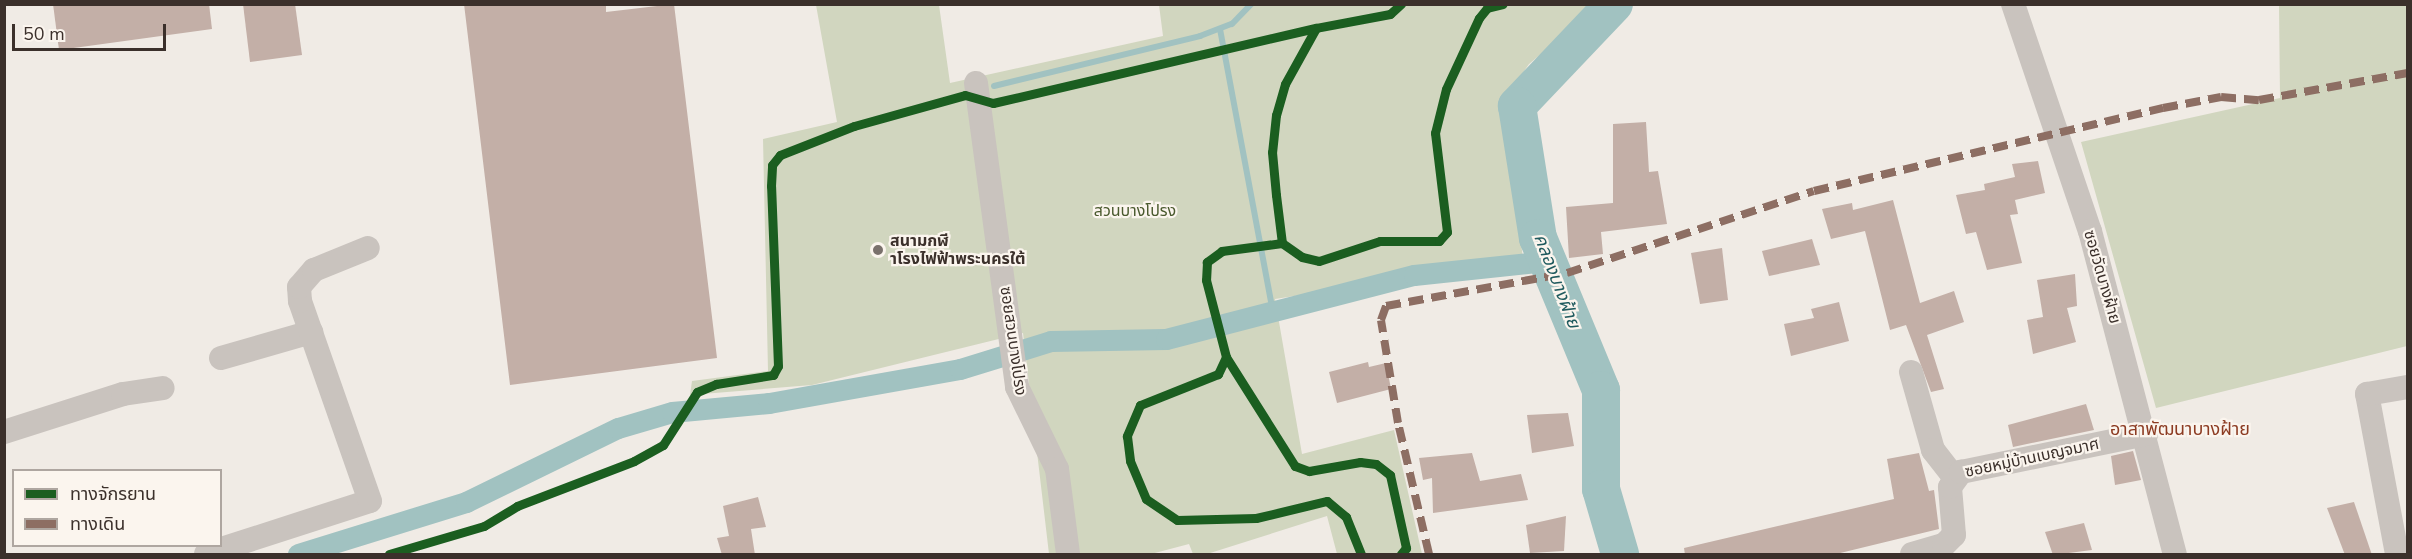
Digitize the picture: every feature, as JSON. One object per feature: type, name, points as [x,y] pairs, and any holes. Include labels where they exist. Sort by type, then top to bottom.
[{"type":"street","name":"ซอยวัดบางฝ้าย","points":[[2013,4],[2090,231],[2146,434],[2175,555]]},
{"type":"street","name":"ซอยสวนบางโปรง","points":[[976,83],[1019,399],[1057,469],[1068,555]]},
{"type":"street","points":[[206,555],[370,501],[300,301],[304,279],[368,249]]},
{"type":"street","points":[[221,358],[311,332]]},
{"type":"street","points":[[1911,372],[1933,450],[1954,477]]},
{"type":"street","points":[[2397,555],[2397,496],[2367,394],[2408,387]]},
{"type":"street","points":[[4,432],[123,394],[163,388]]},
{"type":"street","name":"ซอยหมู่บ้านเบญจมาศ","points":[[1912,554],[1944,545],[1954,535],[1950,487],[1954,477],[1980,467],[2146,434]]},
{"type":"green space","name":"สวนบางโปรง","points":[[816,5],[939,5],[950,83],[1163,36],[1159,5],[1599,5],[1529,64],[1507,96],[1523,261],[1275,299],[1302,454],[1394,430],[1422,554],[1337,554],[1327,516],[1207,554],[1193,554],[1189,544],[1151,554],[1049,554],[1023,333],[812,385],[690,395],[692,381],[768,371],[763,139],[837,122]]},
{"type":"green space","points":[[2279,5],[2407,5],[2407,346],[2156,408],[2081,142],[2280,98]]},
{"type":"building","points":[[53,4],[209,4],[212,29],[59,50]]},
{"type":"building","points":[[243,4],[295,4],[302,55],[250,62]]},
{"type":"building","points":[[464,4],[606,4],[606,12],[674,4],[717,358],[510,385]]},
{"type":"building","points":[[1646,122],[1649,172],[1658,171],[1667,224],[1601,232],[1603,254],[1569,258],[1566,207],[1613,203],[1613,124]]},
{"type":"building","points":[[2038,161],[2045,193],[2015,200],[2018,214],[2010,215],[2022,263],[1987,270],[1976,232],[1966,234],[1956,195],[1985,190],[1984,184],[2015,177],[2012,164]]},
{"type":"building","points":[[1893,200],[1920,303],[1954,291],[1964,322],[1927,335],[1944,389],[1931,392],[1906,325],[1890,330],[1865,231],[1831,239],[1822,209],[1852,203],[1853,210]]},
{"type":"building","points":[[1812,239],[1820,265],[1769,276],[1762,251]]},
{"type":"building","points":[[1722,248],[1728,300],[1700,304],[1691,253]]},
{"type":"building","points":[[2075,274],[2077,306],[2067,308],[2076,342],[2033,354],[2027,320],[2043,317],[2037,280]]},
{"type":"building","points":[[1839,302],[1849,341],[1791,356],[1784,324],[1814,318],[1811,309]]},
{"type":"building","points":[[1368,362],[1369,367],[1386,363],[1391,389],[1337,403],[1329,372]]},
{"type":"building","points":[[2086,404],[2094,430],[2013,447],[2008,425]]},
{"type":"building","points":[[1568,413],[1574,446],[1532,453],[1527,415]]},
{"type":"building","points":[[2133,451],[2141,480],[2115,485],[2111,456]]},
{"type":"building","points":[[1472,453],[1480,481],[1521,474],[1528,500],[1433,513],[1432,478],[1423,480],[1419,458]]},
{"type":"building","points":[[1919,453],[1929,491],[1934,490],[1939,529],[1832,555],[1685,555],[1684,548],[1894,499],[1887,459]]},
{"type":"building","points":[[758,497],[766,527],[751,529],[755,555],[722,555],[717,538],[729,536],[723,506]]},
{"type":"building","points":[[2354,502],[2372,555],[2345,555],[2327,508]]},
{"type":"building","points":[[1566,516],[1564,551],[1530,553],[1526,525]]},
{"type":"building","points":[[2084,523],[2092,550],[2053,555],[2045,532]]},
{"type":"waterway","points":[[994,86],[1200,36],[1232,24],[1251,4]]},
{"type":"waterway","name":"คลองบางฝ้าย","points":[[1614,4],[1517,106],[1538,238],[1601,390],[1601,489],[1620,554]]},
{"type":"waterway","points":[[1220,29],[1273,312]]},
{"type":"waterway","points":[[298,554],[466,502],[618,428],[672,412],[769,403],[960,369],[1051,341],[1166,339],[1414,275],[1548,261]]},
{"type":"marked path","points":[[1429,554],[1398,423],[1381,320],[1386,306],[1567,273],[1814,191],[2163,108],[2221,97],[2259,100],[2408,73]]},
{"type":"cycle path","points":[[1401,4],[1390,14],[1316,28],[1285,84],[1276,115],[1272,152],[1276,195],[1282,243],[1302,257],[1319,261],[1380,241],[1439,241],[1447,232],[1435,133],[1446,89],[1479,18],[1487,8],[1503,4]]},
{"type":"cycle path","points":[[389,554],[484,526],[517,506],[634,461],[663,445],[697,392],[716,384],[773,375],[778,366],[771,186],[772,165],[780,155],[854,126],[965,95],[993,103],[1316,28]]},
{"type":"cycle path","points":[[1282,243],[1222,251],[1207,262],[1206,280],[1226,357],[1295,466],[1309,471],[1360,462],[1376,464],[1390,475],[1406,548],[1401,554]]},
{"type":"cycle path","points":[[1226,357],[1218,374],[1140,405],[1127,436],[1130,461],[1146,499],[1177,520],[1256,518],[1327,501],[1346,517],[1361,554]]},
{"type":"place","name":"สนามกฬี าโรงไฟฟ้าพระนครใต้","points":[[878,250]]},
{"type":"district","name":"อาสาพัฒนาบางฝ้าย","points":[[2180,429]]}]
